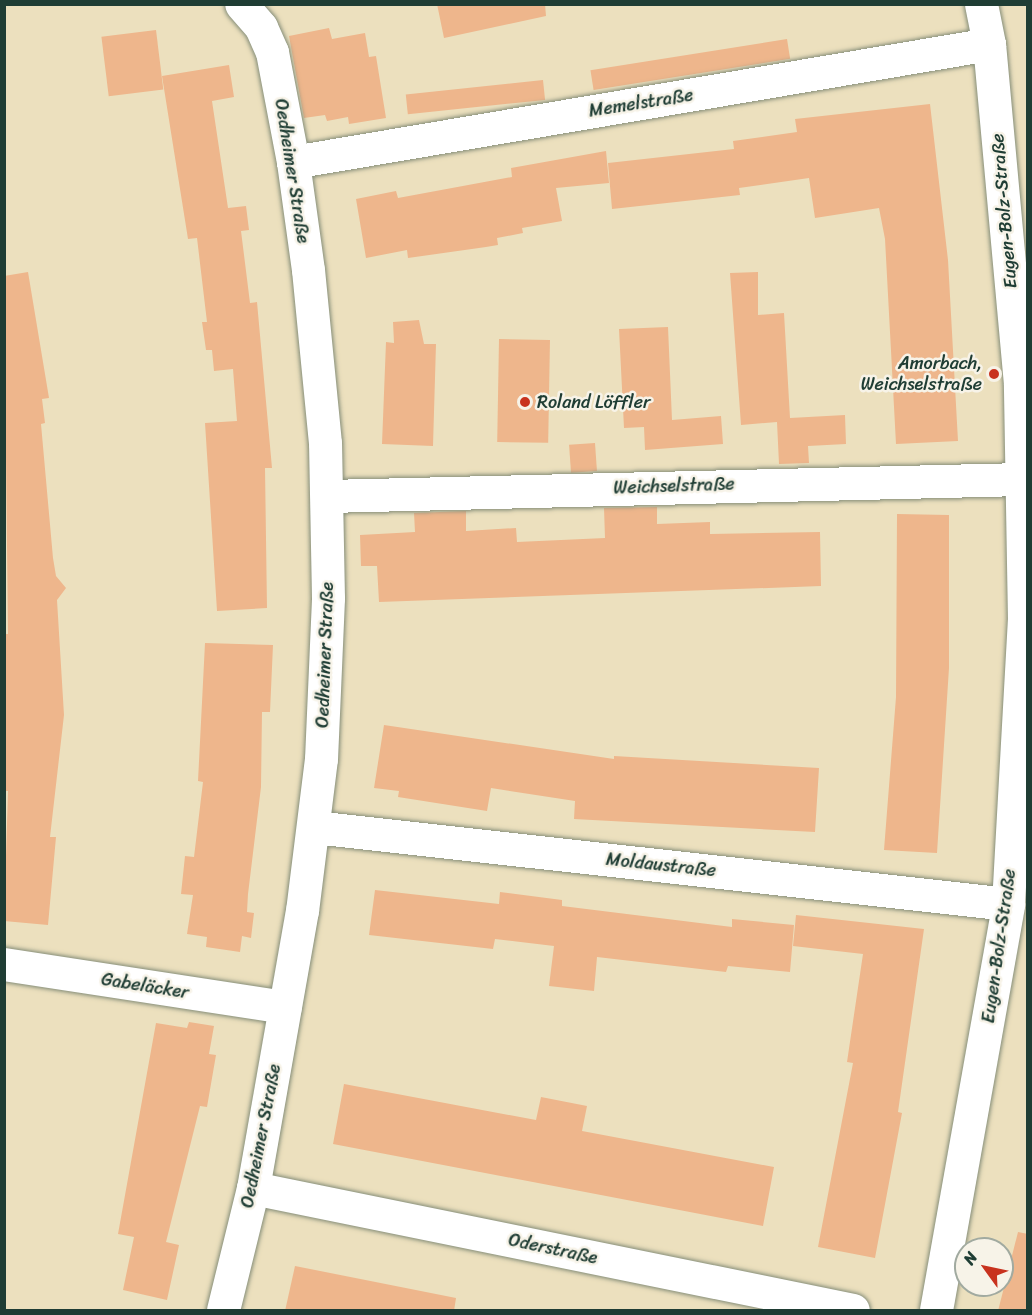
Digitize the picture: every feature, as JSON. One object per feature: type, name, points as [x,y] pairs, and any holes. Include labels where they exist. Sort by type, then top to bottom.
[{"type":"street","name":"Oedheimer Straße","points":[[224,1311],[253,1188],[285,1007],[314,827],[326,687],[327,496],[318,359],[292,162],[272,52],[261,27],[241,4]]},
{"type":"street","name":"Eugen-Bolz-Straße","points":[[936,1311],[1008,904],[1024,620],[1020,384],[989,44],[981,4]]},
{"type":"street","name":"Memelstraße","points":[[292,162],[989,44]]},
{"type":"street","name":"Weichselstraße","points":[[327,496],[1021,479]]},
{"type":"street","name":"Moldaustraße","points":[[314,827],[1008,904]]},
{"type":"street","name":"Gabeläcker","points":[[4,964],[285,1007]]},
{"type":"street","name":"Oderstraße","points":[[253,1188],[853,1311]]},
{"type":"building","points":[[437,4],[545,4],[546,16],[444,38]]},
{"type":"building","points":[[329,28],[332,39],[365,33],[369,57],[376,56],[386,118],[349,124],[348,117],[327,121],[325,115],[304,118],[289,36]]},
{"type":"building","points":[[156,30],[163,90],[109,96],[101,37]]},
{"type":"building","points":[[787,39],[790,59],[594,90],[590,70]]},
{"type":"building","points":[[229,65],[234,97],[212,101],[228,208],[246,206],[249,230],[241,231],[250,303],[257,302],[272,468],[265,468],[267,608],[217,611],[205,423],[237,421],[233,369],[214,371],[212,350],[206,350],[202,322],[207,322],[197,238],[188,239],[162,76]]},
{"type":"building","points":[[543,80],[545,100],[408,114],[406,94]]},
{"type":"building","points":[[930,104],[948,260],[958,441],[896,444],[885,239],[879,208],[815,218],[809,178],[739,188],[740,195],[612,209],[608,163],[734,149],[733,141],[797,132],[795,119]]},
{"type":"building","points":[[606,151],[609,183],[556,188],[562,221],[522,228],[523,233],[497,238],[498,245],[408,258],[407,250],[366,258],[356,199],[396,191],[398,198],[512,177],[511,168]]},
{"type":"building","points":[[28,272],[49,398],[42,399],[45,423],[41,424],[53,558],[56,576],[66,588],[57,600],[64,715],[50,837],[56,837],[48,925],[4,921],[8,791],[4,791],[4,634],[8,634],[4,276]]},
{"type":"building","points":[[758,272],[758,315],[784,313],[790,418],[845,415],[846,444],[808,446],[809,463],[779,464],[777,422],[741,425],[730,273]]},
{"type":"building","points":[[419,320],[424,344],[436,344],[433,446],[382,444],[386,342],[394,343],[393,322]]},
{"type":"building","points":[[668,327],[672,420],[721,416],[723,444],[645,450],[644,427],[624,428],[619,329]]},
{"type":"building","points":[[499,339],[550,340],[548,443],[497,442]]},
{"type":"building","points":[[595,443],[597,471],[571,473],[569,445]]},
{"type":"building","points":[[657,507],[657,524],[710,522],[710,534],[820,532],[821,586],[379,602],[377,566],[361,566],[360,535],[415,532],[414,513],[466,511],[466,531],[516,528],[517,542],[605,538],[604,508]]},
{"type":"building","points":[[897,514],[949,515],[949,668],[937,853],[884,850],[896,697]]},
{"type":"building","points":[[205,643],[273,645],[270,712],[262,712],[261,787],[248,894],[247,912],[254,913],[251,938],[242,936],[240,952],[206,947],[207,937],[187,934],[193,895],[181,894],[185,856],[194,857],[203,782],[198,781]]},
{"type":"building","points":[[384,725],[614,759],[614,756],[819,768],[815,832],[574,819],[575,801],[491,788],[487,811],[398,797],[399,791],[374,788]]},
{"type":"building","points":[[375,890],[499,904],[500,892],[562,900],[562,906],[732,927],[732,919],[794,925],[790,972],[728,966],[726,972],[597,957],[594,991],[549,986],[554,946],[495,939],[493,949],[369,935]]},
{"type":"building","points":[[796,915],[924,929],[898,1112],[902,1113],[875,1258],[818,1247],[853,1063],[847,1062],[863,954],[793,946]]},
{"type":"building","points":[[189,1022],[214,1026],[209,1054],[216,1055],[207,1107],[200,1106],[166,1242],[179,1245],[167,1300],[123,1290],[134,1237],[118,1234],[156,1023],[187,1028]]},
{"type":"building","points":[[344,1084],[536,1120],[541,1097],[587,1106],[582,1131],[774,1167],[763,1226],[333,1144]]},
{"type":"building","points":[[1018,1232],[1028,1234],[1028,1311],[998,1311],[1002,1297],[1014,1297],[1014,1248]]},
{"type":"building","points":[[295,1266],[456,1298],[454,1311],[285,1311]]},
{"type":"place","name":"Amorbach, Weichselstraße","points":[[994,374]]},
{"type":"place","name":"Roland Löffler","points":[[525,402]]}]
